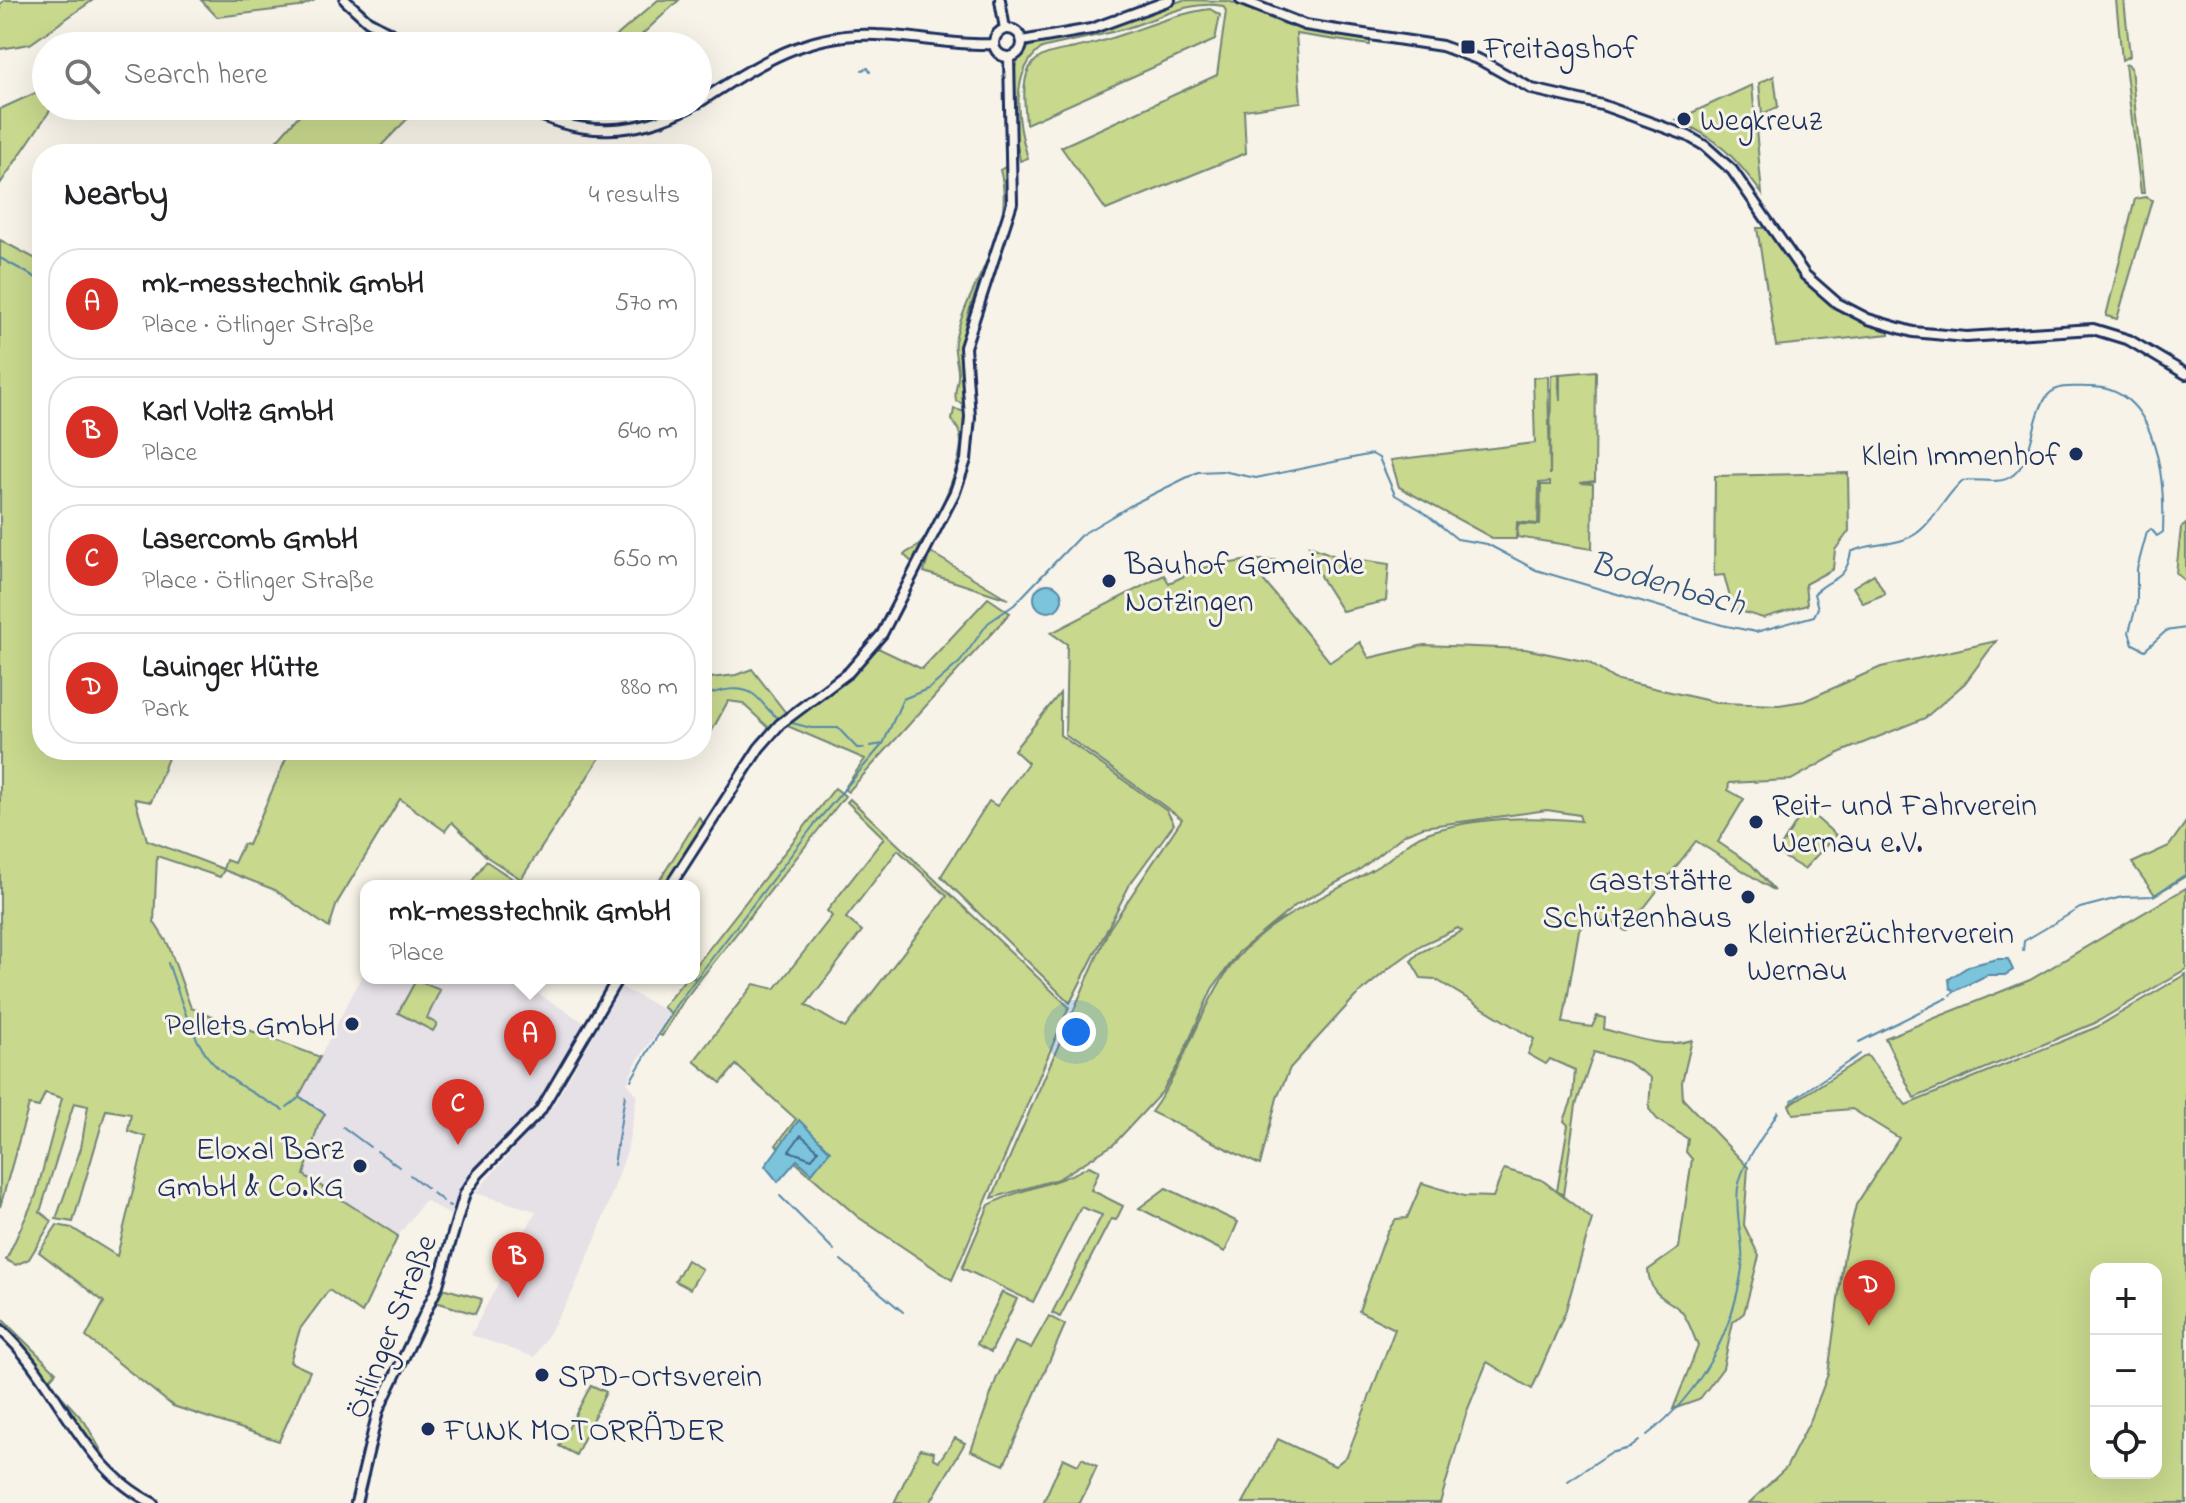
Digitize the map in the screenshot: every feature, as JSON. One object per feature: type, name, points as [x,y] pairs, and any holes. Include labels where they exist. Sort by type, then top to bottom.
[{"type":"main road","points":[[345,0],[368,21],[388,32]]},
{"type":"main road","points":[[1000,0],[1005,29]]},
{"type":"main road","points":[[1022,41],[1091,29],[1170,0]]},
{"type":"main road","points":[[1241,0],[1305,25],[1458,50],[1532,89],[1623,112],[1705,146],[1732,170],[1805,275],[1837,303],[1868,319],[1913,332],[1966,337],[2093,329],[2129,340],[2186,374]]},
{"type":"main road","points":[[1005,29],[1016,31],[1022,41],[1019,52],[1009,57],[997,53],[993,44],[995,36],[1005,29]]},
{"type":"main road","points":[[712,94],[763,61],[811,42],[875,34],[993,44]]},
{"type":"main road","points":[[674,880],[759,748],[780,724],[849,672],[882,634],[955,492],[966,460],[969,428],[965,347],[1012,203],[1009,57]]},
{"type":"main road","points":[[558,120],[577,128],[607,130],[663,120]]},
{"type":"main road","name":"Ötlinger Straße","points":[[356,1503],[378,1411],[437,1288],[465,1193],[478,1174],[540,1111],[614,984]]},
{"type":"main road","points":[[0,1329],[31,1364],[104,1466],[125,1487],[153,1503]]},
{"type":"shaded area","points":[[360,980],[360,984],[523,984],[588,1025],[535,1109],[459,1191],[450,1215],[425,1200],[398,1236],[304,1175],[318,1126],[325,1114],[299,1096]]},
{"type":"shaded area","points":[[621,987],[670,1013],[636,1063],[627,1083],[637,1095],[627,1151],[595,1241],[571,1295],[535,1357],[471,1335],[536,1211],[475,1193],[554,1104]]},
{"type":"green space","points":[[5,0],[93,0],[47,32],[32,32],[30,44],[0,49],[0,4]]},
{"type":"green space","points":[[201,0],[315,0],[299,7],[217,17]]},
{"type":"green space","points":[[658,0],[679,0],[645,32],[621,32]]},
{"type":"green space","points":[[1183,0],[1229,1],[1289,26],[1370,40],[1370,45],[1296,34],[1301,102],[1244,110],[1246,153],[1106,210],[1061,147],[1217,75],[1226,11],[1223,6],[1210,5],[1186,8],[1127,28],[1042,48],[1031,58],[1020,84],[1019,115],[1028,158],[1020,161],[1013,117],[1012,83],[1020,56],[1029,46],[1109,27]]},
{"type":"green space","points":[[2116,0],[2124,0],[2130,56],[2122,60]]},
{"type":"green space","points":[[1210,9],[1220,15],[1215,40],[1026,124],[1026,76],[1038,59],[1177,16]]},
{"type":"green space","points":[[2125,65],[2131,68],[2144,193],[2141,193]]},
{"type":"green space","points":[[1774,76],[1778,107],[1762,114],[1759,83]]},
{"type":"green space","points":[[1752,85],[1762,194],[1725,150],[1676,120]]},
{"type":"green space","points":[[32,94],[32,120],[43,120],[0,184],[0,109]]},
{"type":"green space","points":[[295,120],[406,120],[383,144],[274,144]]},
{"type":"green space","points":[[1007,166],[1007,206],[996,244],[973,299],[963,339],[963,404],[955,398],[958,372],[955,341],[961,319],[997,236],[1004,193],[1000,170]]},
{"type":"green space","points":[[2145,197],[2152,200],[2117,319],[2106,316],[2135,199]]},
{"type":"green space","points":[[1757,228],[1766,228],[1791,263],[1818,291],[1849,313],[1889,331],[1889,334],[1776,346]]},
{"type":"green space","points":[[0,240],[32,257],[32,760],[167,760],[151,802],[135,799],[147,840],[223,869],[226,860],[234,863],[243,844],[248,845],[286,760],[598,760],[521,879],[487,857],[452,822],[445,831],[400,799],[337,903],[329,928],[275,890],[224,870],[220,877],[157,856],[154,922],[168,944],[191,1008],[320,1057],[299,1096],[325,1114],[318,1126],[304,1175],[398,1236],[362,1313],[329,1290],[300,1329],[290,1362],[310,1371],[279,1441],[173,1406],[86,1337],[104,1302],[39,1252],[57,1225],[72,1228],[117,1256],[146,1137],[128,1131],[131,1114],[106,1110],[73,1222],[56,1219],[81,1148],[88,1106],[74,1103],[40,1212],[52,1221],[29,1259],[16,1265],[6,1260],[36,1195],[62,1098],[45,1093],[39,1107],[29,1105],[0,1207]]},
{"type":"green space","points":[[1596,371],[1595,481],[1580,483],[1593,484],[1592,549],[1517,537],[1518,524],[1540,525],[1541,485],[1550,485],[1550,482],[1539,483],[1538,524],[1517,522],[1516,539],[1494,539],[1399,487],[1391,460],[1535,443],[1533,378],[1548,376],[1550,475],[1551,375],[1558,374],[1560,401],[1560,374]]},
{"type":"green space","points":[[954,409],[966,412],[960,469],[934,522],[960,453],[958,430],[952,420]]},
{"type":"green space","points":[[1848,473],[1849,531],[1835,550],[1833,569],[1805,584],[1807,605],[1763,618],[1733,609],[1724,575],[1714,576],[1715,476]]},
{"type":"green space","points":[[2186,524],[2186,582],[2176,573],[2181,528]]},
{"type":"green space","points":[[932,526],[914,564],[904,555],[919,545]]},
{"type":"green space","points":[[1309,546],[1335,556],[1389,564],[1386,601],[1342,611],[1321,578]]},
{"type":"green space","points":[[930,552],[1008,599],[924,572]]},
{"type":"green space","points":[[1249,560],[1277,560],[1263,580],[1330,662],[1360,642],[1369,658],[1424,645],[1525,649],[1588,662],[1614,679],[1719,703],[1779,705],[1804,701],[1881,667],[1996,641],[1965,683],[1925,718],[1841,752],[1791,780],[1729,783],[1728,790],[1744,799],[1718,842],[1751,864],[1775,891],[1696,841],[1626,931],[1610,922],[1589,922],[1579,930],[1563,1023],[1592,1027],[1597,1016],[1605,1018],[1604,1029],[1637,1038],[1659,1043],[1692,1040],[1682,1082],[1683,1099],[1748,1167],[1744,1225],[1759,1256],[1744,1313],[1733,1322],[1723,1368],[1699,1400],[1673,1409],[1698,1346],[1683,1313],[1655,1291],[1648,1270],[1679,1248],[1692,1159],[1686,1152],[1688,1139],[1657,1119],[1649,1109],[1651,1078],[1627,1062],[1594,1052],[1576,1105],[1563,1195],[1557,1191],[1568,1125],[1564,1121],[1573,1097],[1575,1070],[1550,1059],[1546,1064],[1528,1054],[1534,1039],[1435,979],[1421,978],[1411,961],[1419,953],[1462,931],[1458,928],[1421,945],[1392,966],[1355,997],[1290,1068],[1277,1098],[1260,1165],[1151,1112],[1175,1074],[1224,976],[1237,958],[1268,929],[1362,876],[1430,832],[1467,823],[1505,819],[1581,821],[1579,815],[1547,810],[1423,827],[1405,834],[1358,871],[1296,905],[1239,952],[1212,989],[1178,1065],[1162,1092],[1114,1144],[1058,1179],[992,1198],[1109,929],[1182,819],[1065,735],[1067,644],[1051,633],[1164,575],[1169,583],[1202,568]]},
{"type":"green space","points":[[1874,574],[1885,594],[1863,603],[1853,587]]},
{"type":"green space","points":[[988,598],[1010,613],[848,792],[844,789],[865,759],[785,725],[847,679],[878,648],[922,669]]},
{"type":"green space","points":[[752,669],[786,713],[769,728],[742,703],[728,701],[712,731],[712,678],[736,675]]},
{"type":"green space","points":[[1060,693],[1060,735],[1167,811],[1174,824],[1130,884],[1070,1003],[941,876],[989,801],[997,806],[1028,763],[1014,750]]},
{"type":"green space","points":[[835,788],[845,796],[700,980],[700,960]]},
{"type":"green space","points":[[850,799],[1069,1007],[952,1280],[858,1217],[776,1145],[796,1119],[736,1065],[721,1083],[694,1061],[754,984],[775,989],[832,916],[827,911],[884,838],[847,802]],"holes":[[[898,850],[947,896],[845,1028],[806,1005],[862,931],[846,918]]]},
{"type":"green space","points":[[1805,808],[1836,835],[1804,869],[1777,853]]},
{"type":"green space","points":[[699,817],[704,824],[671,880],[660,880]]},
{"type":"green space","points":[[2186,822],[2186,876],[2155,895],[2132,863],[2169,846]]},
{"type":"green space","points":[[486,861],[514,880],[473,880]]},
{"type":"green space","points":[[2186,888],[2186,969],[2095,1023],[1914,1098],[1885,1038],[2030,980]]},
{"type":"green space","points":[[2186,974],[2186,1503],[1749,1503],[1786,1468],[1811,1419],[1828,1374],[1844,1255],[1856,1205],[1899,1138],[1852,1109],[1793,1114],[1789,1105],[1867,1055],[1906,1105],[2097,1027]]},
{"type":"green space","points":[[414,984],[426,984],[440,990],[427,1018],[437,1024],[433,1031],[398,1013]]},
{"type":"green space","points":[[681,984],[697,984],[662,1036],[658,1034],[672,1014],[663,1007]]},
{"type":"green space","points":[[1089,1166],[1099,1171],[1091,1190],[1123,1206],[1116,1220],[1111,1219],[1060,1317],[1052,1313],[1102,1215],[1081,1207],[1033,1302],[962,1268],[989,1205]]},
{"type":"green space","points":[[1504,1169],[1542,1180],[1592,1219],[1565,1313],[1532,1389],[1487,1362],[1467,1411],[1440,1503],[1243,1503],[1278,1439],[1335,1466],[1347,1456],[1395,1329],[1359,1311],[1387,1232],[1396,1219],[1407,1218],[1422,1183],[1464,1196],[1493,1197]]},
{"type":"green space","points":[[1166,1188],[1238,1222],[1225,1252],[1139,1208]]},
{"type":"green space","points":[[687,1260],[702,1269],[690,1289],[675,1281]]},
{"type":"green space","points":[[442,1288],[482,1299],[475,1314],[436,1302]]},
{"type":"green space","points":[[1002,1292],[1017,1299],[991,1352],[977,1344]]},
{"type":"green space","points":[[1049,1316],[1065,1325],[1004,1465],[971,1451],[997,1377],[1015,1342],[1031,1348]]},
{"type":"green space","points":[[0,1317],[56,1372],[49,1380],[0,1325]]},
{"type":"green space","points":[[591,1385],[606,1392],[576,1455],[559,1446]]},
{"type":"green space","points":[[55,1389],[85,1422],[112,1470]]},
{"type":"green space","points":[[955,1438],[965,1443],[930,1503],[894,1503],[920,1449],[934,1452],[933,1458],[939,1461]]},
{"type":"green space","points":[[1063,1458],[1078,1465],[1082,1458],[1097,1466],[1080,1503],[1043,1503]]},
{"type":"water","points":[[1048,584],[1058,588],[1062,598],[1058,608],[1048,612],[1038,608],[1034,598],[1038,588]]},
{"type":"water","points":[[2008,959],[2013,970],[2005,975],[1987,975],[1955,991],[1950,988],[1949,979],[1969,966]]},
{"type":"water","points":[[799,1120],[830,1151],[812,1173],[797,1160],[778,1182],[765,1166]]},
{"type":"waterway","points":[[862,70],[868,68],[870,72]]},
{"type":"waterway","points":[[0,258],[32,276]]},
{"type":"waterway","name":"Bodenbach","points":[[870,746],[883,744],[903,699],[930,688],[960,662],[988,623],[1014,605],[1081,535],[1133,504],[1198,472],[1222,471],[1256,478],[1372,454],[1379,458],[1395,495],[1421,510],[1457,539],[1487,544],[1536,570],[1722,625],[1756,632],[1814,616],[1818,608],[1814,594],[1841,574],[1851,552],[1917,533],[1962,481],[1999,481],[2010,477],[2024,461],[2042,404],[2052,391],[2067,387],[2112,391],[2130,402],[2153,440],[2159,463],[2163,532],[2157,536],[2151,529],[2147,532],[2137,569],[2137,603],[2129,632],[2133,644],[2145,650],[2166,631],[2186,628]]},
{"type":"waterway","points":[[712,694],[728,690],[747,691],[777,717]]},
{"type":"waterway","points":[[792,723],[811,728],[838,728],[857,748],[864,748]]},
{"type":"waterway","points":[[700,974],[814,825],[881,746]]},
{"type":"waterway","points":[[2023,951],[2024,941],[2080,908],[2122,897],[2153,896],[2186,874]]},
{"type":"waterway","points":[[168,963],[189,1023],[207,1056],[232,1080],[283,1110]]},
{"type":"waterway","points":[[631,1080],[692,984]]},
{"type":"waterway","points":[[1950,995],[1955,991]]},
{"type":"waterway","points":[[1859,1042],[1947,998]]},
{"type":"waterway","points":[[1791,1101],[1860,1054]]},
{"type":"waterway","points":[[614,1165],[625,1095]]},
{"type":"waterway","points":[[287,1107],[300,1097],[325,1114]]},
{"type":"waterway","points":[[1647,1435],[1666,1419],[1698,1382],[1722,1339],[1731,1316],[1742,1268],[1738,1188],[1749,1158],[1778,1112]]},
{"type":"waterway","points":[[343,1127],[370,1147]]},
{"type":"waterway","points":[[377,1151],[399,1167]]},
{"type":"waterway","points":[[410,1175],[427,1188]]},
{"type":"waterway","points":[[433,1193],[443,1201]]},
{"type":"waterway","points":[[780,1196],[834,1250]]},
{"type":"waterway","points":[[841,1260],[903,1312]]},
{"type":"waterway","points":[[1568,1481],[1610,1453],[1630,1448],[1639,1441]]},
{"type":"place","name":"Freitagshof","points":[[1468,47]]},
{"type":"place","name":"Wegkreuz","points":[[1684,119]]},
{"type":"place","name":"Klein Immenhof","points":[[2076,454]]},
{"type":"place","name":"Bauhof Gemeinde Notzingen","points":[[1109,581]]},
{"type":"place","name":"Reit- und Fahrverein Wernau e.V.","points":[[1756,822]]},
{"type":"place","name":"Gaststätte Schützenhaus","points":[[1748,897]]},
{"type":"place","name":"Kleintierzüchterverein Wernau","points":[[1731,950]]},
{"type":"place","name":"Pellets GmbH","points":[[352,1024]]},
{"type":"place","name":"mk-messtechnik GmbH","points":[[530,1076]]},
{"type":"place","name":"Lasercomb GmbH","points":[[458,1145]]},
{"type":"place","name":"Eloxal Barz GmbH & Co.KG","points":[[360,1166]]},
{"type":"place","name":"Karl Voltz GmbH","points":[[518,1298]]},
{"type":"place","name":"Lauinger Hütte","points":[[1869,1326]]},
{"type":"place","name":"SPD-Ortsverein","points":[[542,1375]]},
{"type":"place","name":"FUNK MOTORRÄDER","points":[[428,1429]]}]
